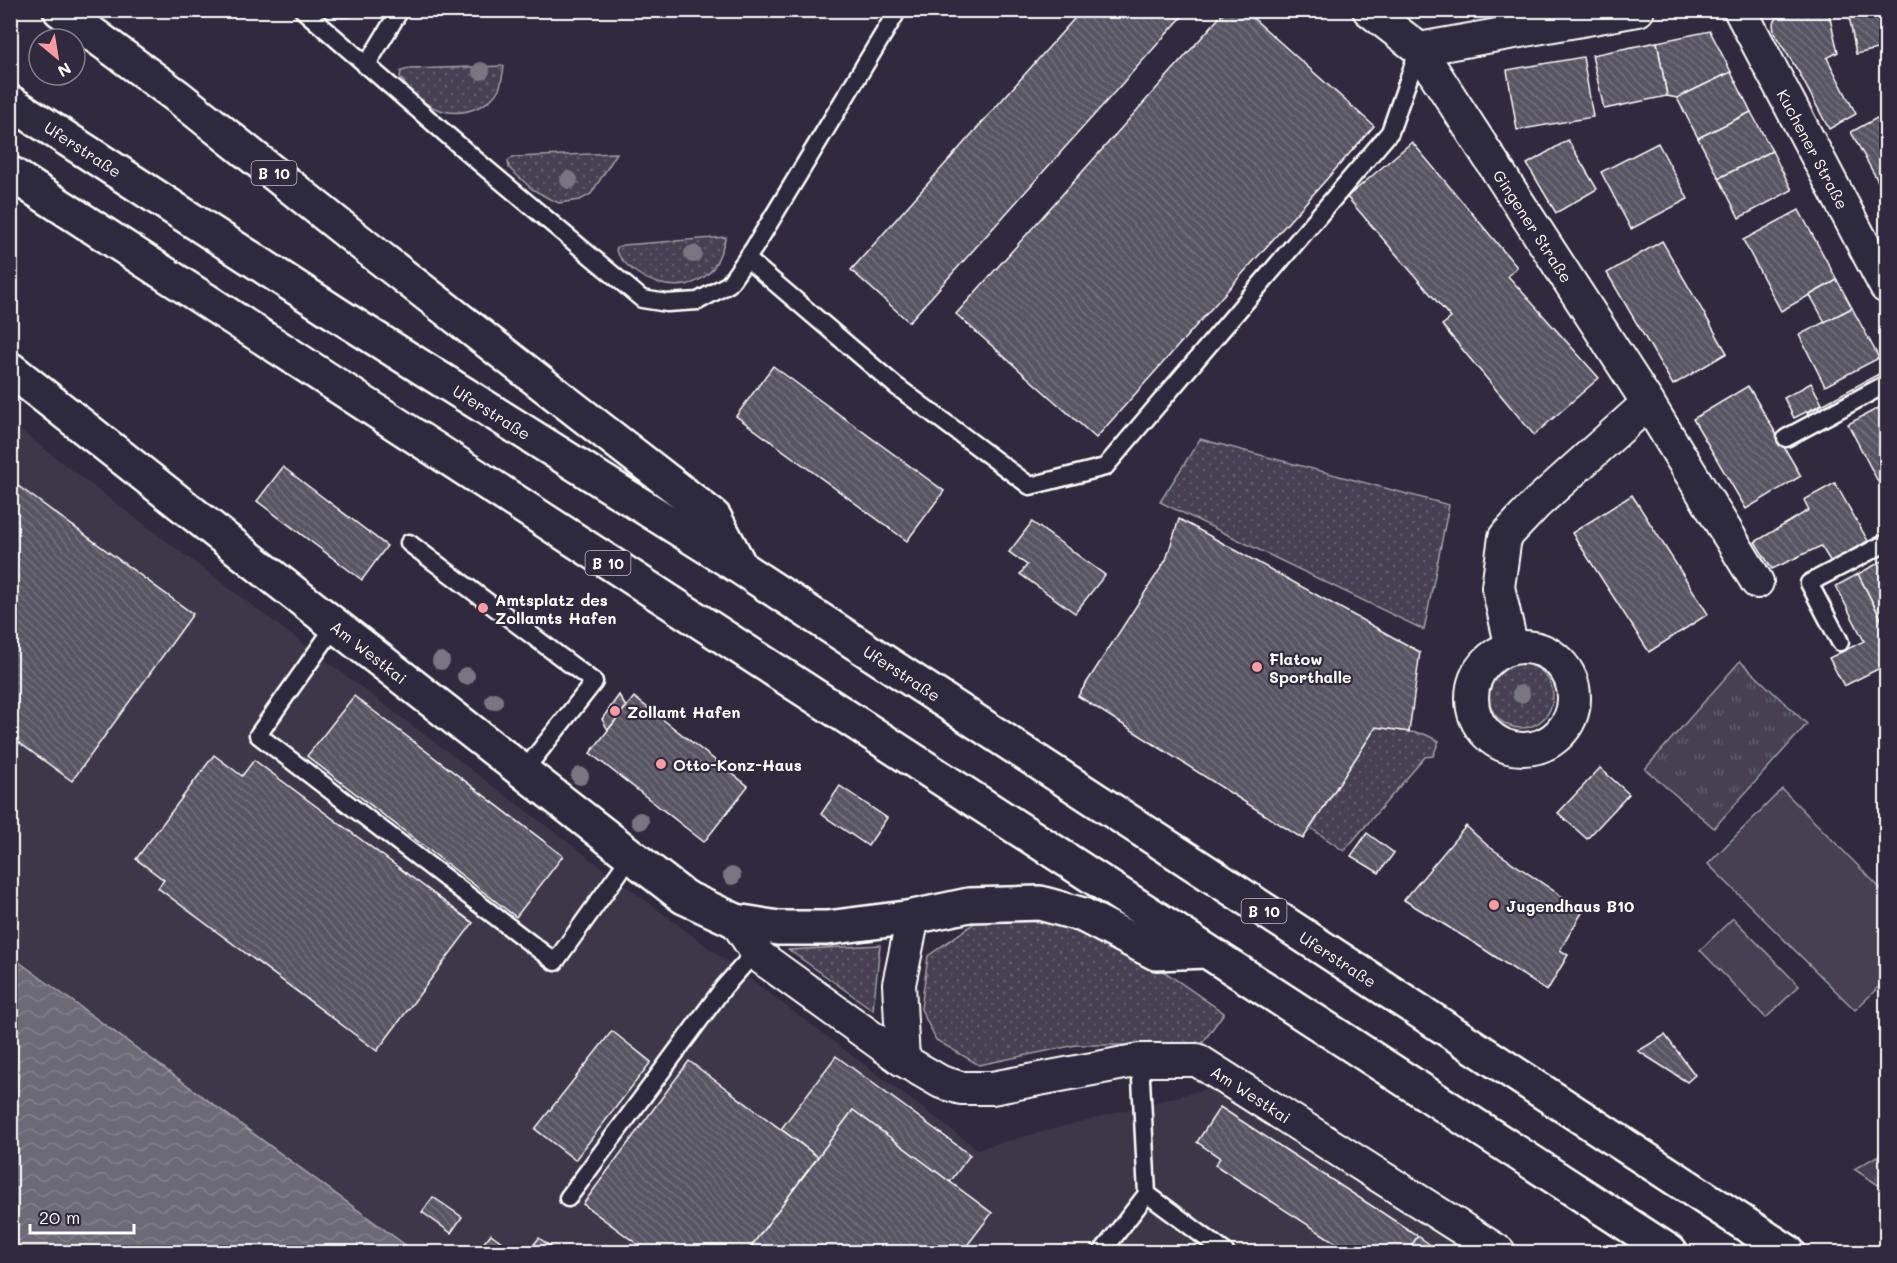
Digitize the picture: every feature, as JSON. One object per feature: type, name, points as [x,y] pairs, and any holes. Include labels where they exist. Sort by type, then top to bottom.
[{"type":"main road","name":"B 10","points":[[60,10],[177,96],[370,250],[714,517],[741,568]]},
{"type":"main road","name":"Uferstraße","points":[[10,102],[333,312],[741,568],[1788,1252]]},
{"type":"main road","name":"B 10","points":[[10,173],[1670,1252]]},
{"type":"main road","name":"Am Westkai","points":[[10,369],[335,626],[684,897],[736,921],[778,928],[827,927],[913,917],[969,905],[1040,903],[1083,915],[1156,953],[1206,951]]},
{"type":"street","name":"Gingener Straße","points":[[1369,10],[1419,49],[1648,403],[1757,582]]},
{"type":"street","points":[[1419,49],[1638,10]]},
{"type":"street","name":"Kuchener Straße","points":[[1740,10],[1885,282]]},
{"type":"street","points":[[1512,648],[1498,586],[1505,537],[1536,504],[1648,403]]},
{"type":"street","points":[[903,1060],[899,984],[913,917]]},
{"type":"street","name":"Am Westkai","points":[[736,921],[759,956],[903,1060],[940,1082],[961,1088],[992,1088],[1140,1060],[1197,1060],[1499,1252]]},
{"type":"lane","points":[[303,10],[476,160],[642,299],[668,303],[698,300],[729,284],[747,259],[898,10]]},
{"type":"lane","points":[[366,66],[400,10]]},
{"type":"lane","points":[[747,259],[896,386],[1030,486],[1105,467],[1390,132],[1419,49]]},
{"type":"lane","points":[[1786,438],[1887,384]]},
{"type":"lane","points":[[409,543],[594,682],[523,772]]},
{"type":"lane","points":[[1840,642],[1809,583],[1887,543]]},
{"type":"lane","points":[[335,626],[258,735],[555,962],[631,856]]},
{"type":"lane","points":[[568,1198],[724,987],[756,951]]},
{"type":"lane","points":[[1102,1252],[1147,1194],[1140,1060]]},
{"type":"lane","points":[[1147,1194],[1225,1252]]},
{"type":"shaded area","points":[[10,422],[977,1149],[1252,1077],[1530,1252],[415,1252],[11,956]]},
{"type":"green space","points":[[322,11],[362,11],[342,18]]},
{"type":"green space","points":[[504,66],[500,86],[493,97],[479,107],[467,111],[444,111],[434,108],[415,95],[400,77],[401,71],[409,69]]},
{"type":"green space","points":[[617,153],[591,194],[580,200],[559,203],[532,189],[509,168],[508,161],[513,157]]},
{"type":"green space","points":[[726,237],[711,271],[700,280],[687,285],[673,286],[646,278],[624,262],[616,251],[617,247],[623,245]]},
{"type":"green space","points":[[1200,439],[1449,505],[1424,630],[1160,502]]},
{"type":"green space","points":[[1740,661],[1807,724],[1714,828],[1645,769]]},
{"type":"green space","points":[[1521,664],[1533,666],[1544,673],[1551,684],[1553,696],[1551,708],[1544,719],[1533,726],[1521,728],[1509,726],[1498,719],[1491,708],[1489,696],[1491,684],[1498,673],[1509,666]]},
{"type":"green space","points":[[1376,727],[1424,734],[1439,741],[1433,756],[1425,757],[1344,851],[1311,828]]},
{"type":"green space","points":[[1782,789],[1886,894],[1886,980],[1855,1010],[1708,864]]},
{"type":"green space","points":[[1733,918],[1799,986],[1766,1018],[1700,950]]},
{"type":"green space","points":[[979,920],[1062,922],[1146,959],[1224,1013],[1201,1045],[1076,1045],[979,1065],[936,1040],[921,1009],[928,956]]},
{"type":"green space","points":[[880,945],[873,1010],[789,950]]},
{"type":"green space","points":[[1886,1151],[1886,1190],[1854,1169]]},
{"type":"water","points":[[11,956],[64,995],[415,1252],[11,1252]]},
{"type":"building","points":[[1082,10],[1188,10],[909,322],[851,270]]},
{"type":"building","points":[[1226,10],[1244,10],[1374,126],[1096,438],[956,314]]},
{"type":"building","points":[[1804,10],[1828,10],[1838,52],[1827,58],[1856,114],[1829,129],[1798,71],[1774,33],[1773,23],[1780,15]]},
{"type":"building","points":[[1848,10],[1886,10],[1886,47],[1856,54]]},
{"type":"building","points":[[1710,31],[1731,72],[1677,98],[1667,96],[1657,42]]},
{"type":"building","points":[[1657,42],[1667,96],[1604,109],[1592,55]]},
{"type":"building","points":[[1583,57],[1593,117],[1517,130],[1507,70]]},
{"type":"building","points":[[1731,72],[1751,112],[1698,138],[1677,98]]},
{"type":"building","points":[[1751,112],[1772,151],[1719,178],[1698,138]]},
{"type":"building","points":[[1886,113],[1886,179],[1879,183],[1851,132]]},
{"type":"building","points":[[1568,140],[1597,189],[1556,213],[1527,164]]},
{"type":"building","points":[[1412,142],[1517,267],[1508,276],[1599,378],[1534,435],[1442,325],[1451,318],[1347,197]]},
{"type":"building","points":[[1658,143],[1688,199],[1631,229],[1601,172]]},
{"type":"building","points":[[1772,151],[1792,190],[1739,218],[1719,178]]},
{"type":"building","points":[[1799,210],[1837,280],[1781,311],[1743,240]]},
{"type":"building","points":[[1662,241],[1727,353],[1673,385],[1607,273]]},
{"type":"building","points":[[1837,280],[1852,308],[1825,322],[1810,295]]},
{"type":"building","points":[[1852,308],[1879,358],[1825,386],[1799,335]]},
{"type":"building","points":[[773,366],[944,491],[907,541],[736,416]]},
{"type":"building","points":[[1884,371],[1886,376],[1815,429],[1807,413]]},
{"type":"building","points":[[1811,383],[1822,404],[1794,418],[1784,398]]},
{"type":"building","points":[[1748,386],[1801,476],[1746,509],[1693,419]]},
{"type":"building","points":[[1886,404],[1886,497],[1848,424]]},
{"type":"building","points":[[283,467],[387,546],[362,580],[257,501]]},
{"type":"building","points":[[10,480],[193,614],[72,781],[10,736]]},
{"type":"building","points":[[1835,483],[1868,541],[1831,562],[1821,546],[1772,569],[1755,542],[1809,510],[1804,500]]},
{"type":"building","points":[[1632,495],[1708,614],[1649,652],[1572,533]]},
{"type":"building","name":"Flatow Sporthalle","points":[[1179,519],[1420,652],[1409,732],[1376,727],[1303,839],[1078,696],[1166,560]]},
{"type":"building","points":[[1032,522],[1105,575],[1075,613],[1020,574],[1027,565],[1009,552]]},
{"type":"building","points":[[1886,559],[1886,628],[1858,574]]},
{"type":"building","points":[[1858,574],[1886,629],[1886,665],[1844,686],[1829,658],[1864,641],[1836,586]]},
{"type":"building","name":"Zollamt Hafen","points":[[619,695],[626,707],[608,730],[602,719]]},
{"type":"building","points":[[354,696],[563,856],[516,917],[307,756]]},
{"type":"building","name":"Otto-Konz-Haus","points":[[634,697],[748,786],[704,842],[590,753]]},
{"type":"building","points":[[214,755],[242,776],[254,760],[473,923],[377,1051],[158,888],[164,880],[136,859]]},
{"type":"building","points":[[1600,768],[1629,794],[1587,839],[1558,813]]},
{"type":"building","points":[[840,786],[887,818],[868,846],[821,814]]},
{"type":"building","name":"Jugendhaus B10","points":[[1466,826],[1488,846],[1583,911],[1560,950],[1568,955],[1547,991],[1404,900]]},
{"type":"building","points":[[1367,833],[1394,853],[1379,873],[1351,856]]},
{"type":"building","points":[[612,1031],[651,1062],[575,1160],[535,1129]]},
{"type":"building","points":[[1665,1035],[1695,1075],[1687,1082],[1638,1051]]},
{"type":"building","points":[[836,1056],[970,1155],[950,1182],[853,1110],[818,1157],[781,1129]]},
{"type":"building","points":[[689,1061],[818,1157],[747,1252],[648,1252],[583,1204]]},
{"type":"building","points":[[1220,1107],[1418,1236],[1407,1252],[1350,1252],[1215,1165],[1220,1158],[1197,1142]]},
{"type":"building","points":[[853,1110],[992,1213],[962,1252],[747,1252]]},
{"type":"building","points":[[433,1197],[462,1217],[451,1233],[422,1212]]},
{"type":"building","points":[[491,1234],[515,1252],[476,1252]]},
{"type":"building","points":[[1418,1236],[1440,1252],[1407,1252]]},
{"type":"building","points":[[539,1238],[558,1252],[538,1252],[532,1247]]},
{"type":"place","name":"Amtsplatz des Zollamts Hafen","points":[[483,608]]},
{"type":"place","name":"Flatow Sporthalle","points":[[1257,667]]},
{"type":"place","name":"Zollamt Hafen","points":[[615,711]]},
{"type":"place","name":"Otto-Konz-Haus","points":[[661,764]]},
{"type":"place","name":"Jugendhaus B10","points":[[1494,905]]}]
